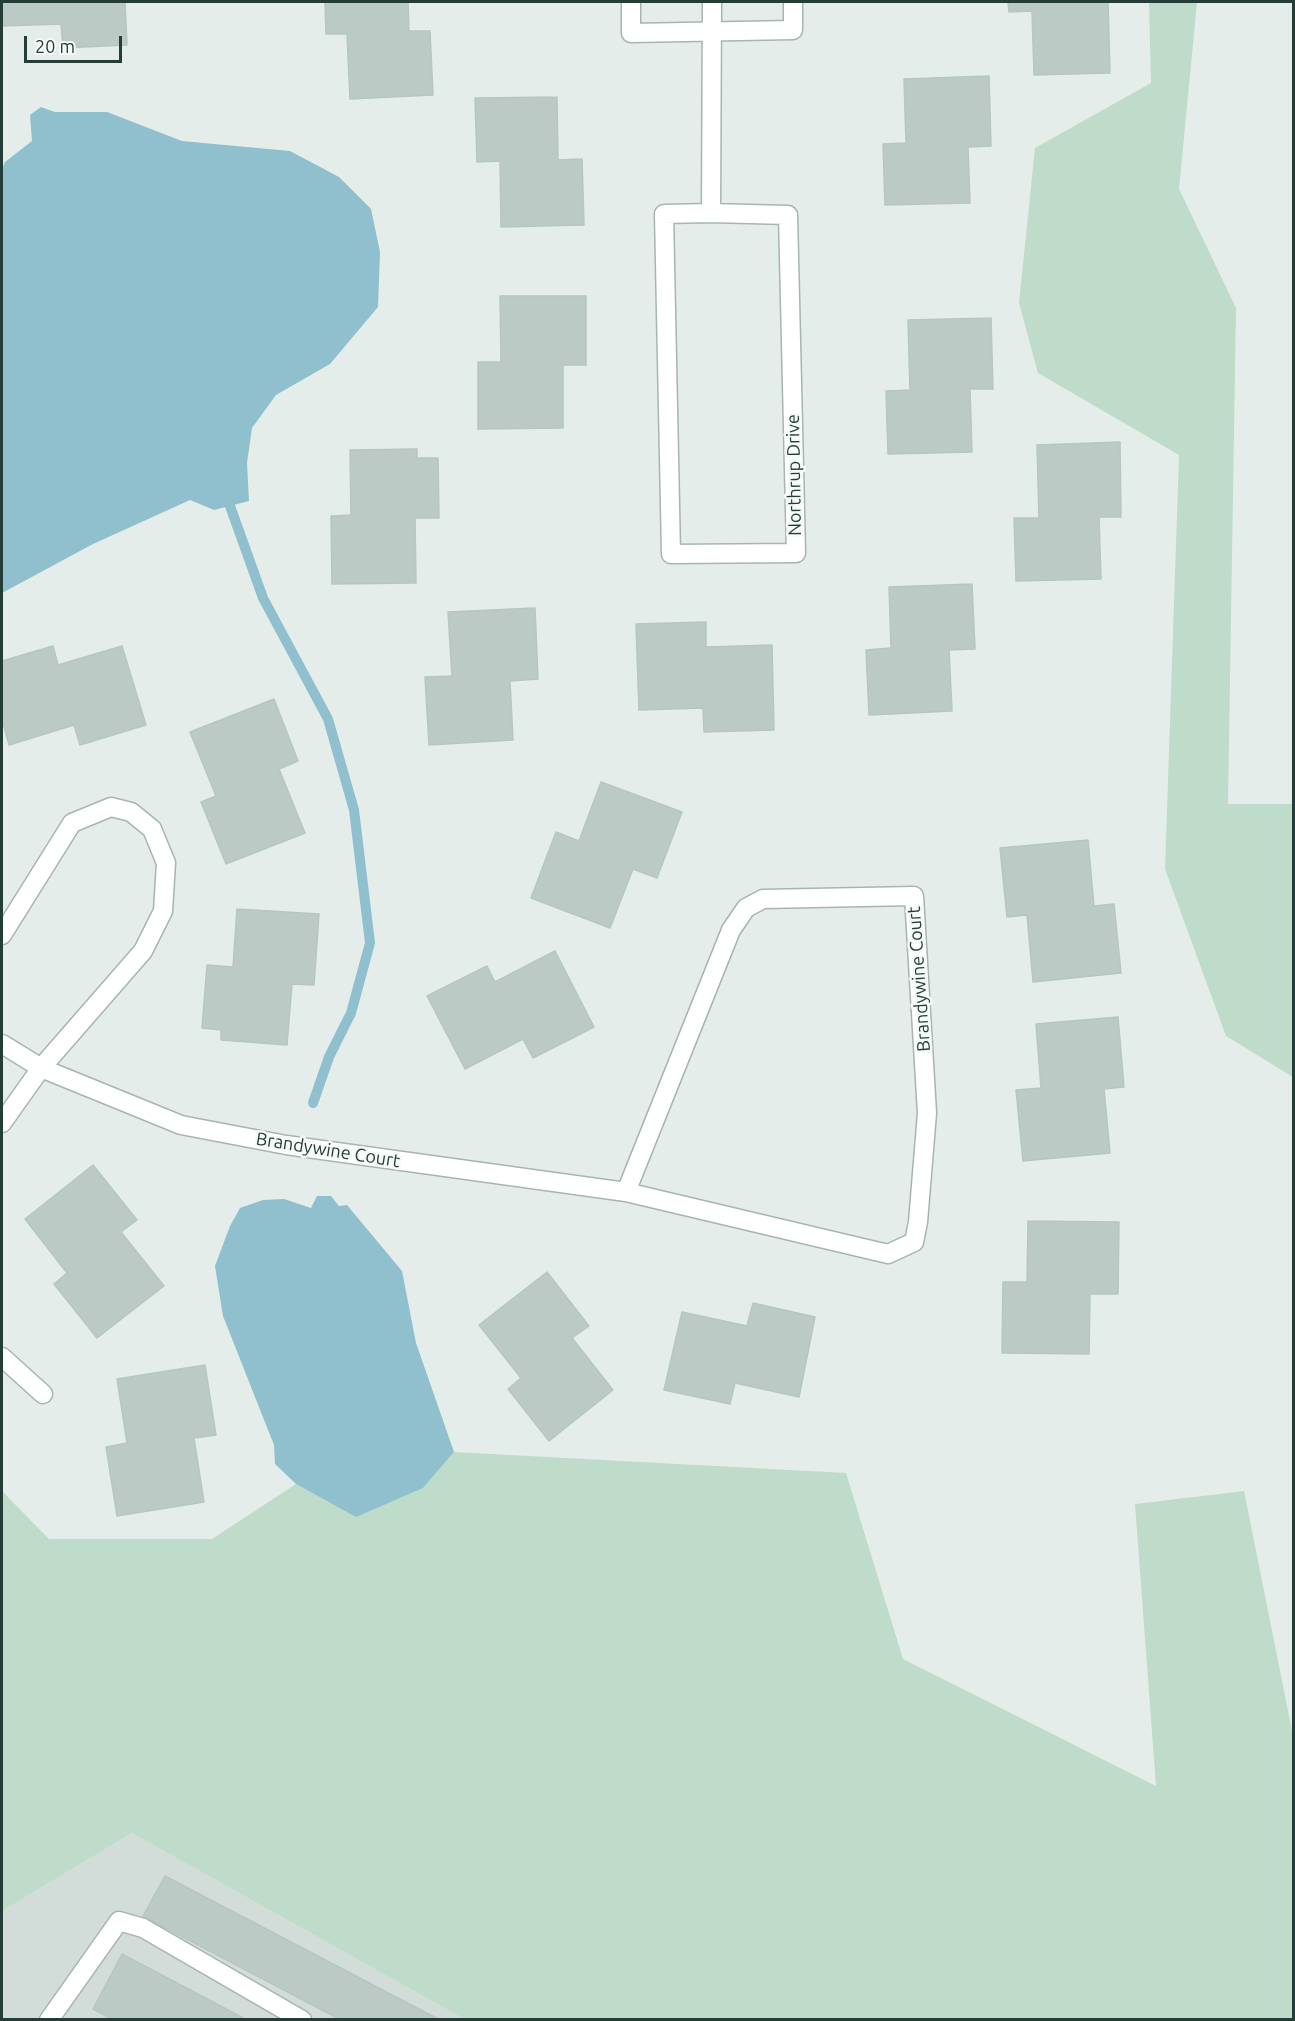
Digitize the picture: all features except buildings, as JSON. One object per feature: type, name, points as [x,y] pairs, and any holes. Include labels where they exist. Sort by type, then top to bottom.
[{"type":"street","points":[[631,2],[632,33],[793,30],[793,2]]},
{"type":"street","points":[[711,213],[712,2]]},
{"type":"street","name":"Northrup Drive","points":[[711,213],[788,214],[796,553],[671,554],[664,214],[711,213]]},
{"type":"street","points":[[2,935],[72,823],[111,807],[131,812],[152,829],[166,863],[163,910],[143,951],[41,1068],[2,1123]]},
{"type":"street","name":"Brandywine Court","points":[[2,1044],[41,1068],[181,1125],[286,1145],[626,1192],[888,1254],[914,1242],[918,1222],[927,1113],[914,896],[763,899],[746,908],[731,930],[626,1192]]},
{"type":"street","points":[[2,1357],[43,1394]]},
{"type":"street","points":[[49,2019],[119,1921],[143,1928],[302,2019]]},
{"type":"shaded area","points":[[132,1833],[464,2019],[2,2019],[2,1911]]},
{"type":"green space","points":[[1149,2],[1197,2],[1179,189],[1236,308],[1228,804],[1293,804],[1293,1077],[1226,1036],[1165,869],[1179,455],[1038,373],[1019,303],[1035,148],[1151,83]]},
{"type":"green space","points":[[454,1452],[846,1473],[903,1659],[1156,1786],[1135,1504],[1244,1491],[1293,1736],[1293,2019],[464,2019],[132,1833],[2,1911],[2,1491],[49,1539],[212,1539],[296,1484],[356,1516],[423,1488]]},
{"type":"water","points":[[41,107],[55,112],[107,112],[182,141],[290,151],[339,177],[371,209],[380,252],[378,307],[330,364],[276,395],[252,428],[247,463],[249,501],[214,510],[190,500],[93,544],[2,593],[2,169],[5,162],[32,141],[30,115]]},
{"type":"water","points":[[317,1196],[331,1196],[339,1206],[347,1205],[402,1271],[416,1343],[454,1452],[423,1488],[356,1517],[296,1484],[275,1464],[274,1445],[223,1316],[215,1266],[230,1226],[240,1208],[263,1200],[284,1199],[311,1208]]},
{"type":"waterway","points":[[230,506],[263,598],[328,719],[354,810],[370,943],[351,1013],[329,1057],[313,1103]]}]
